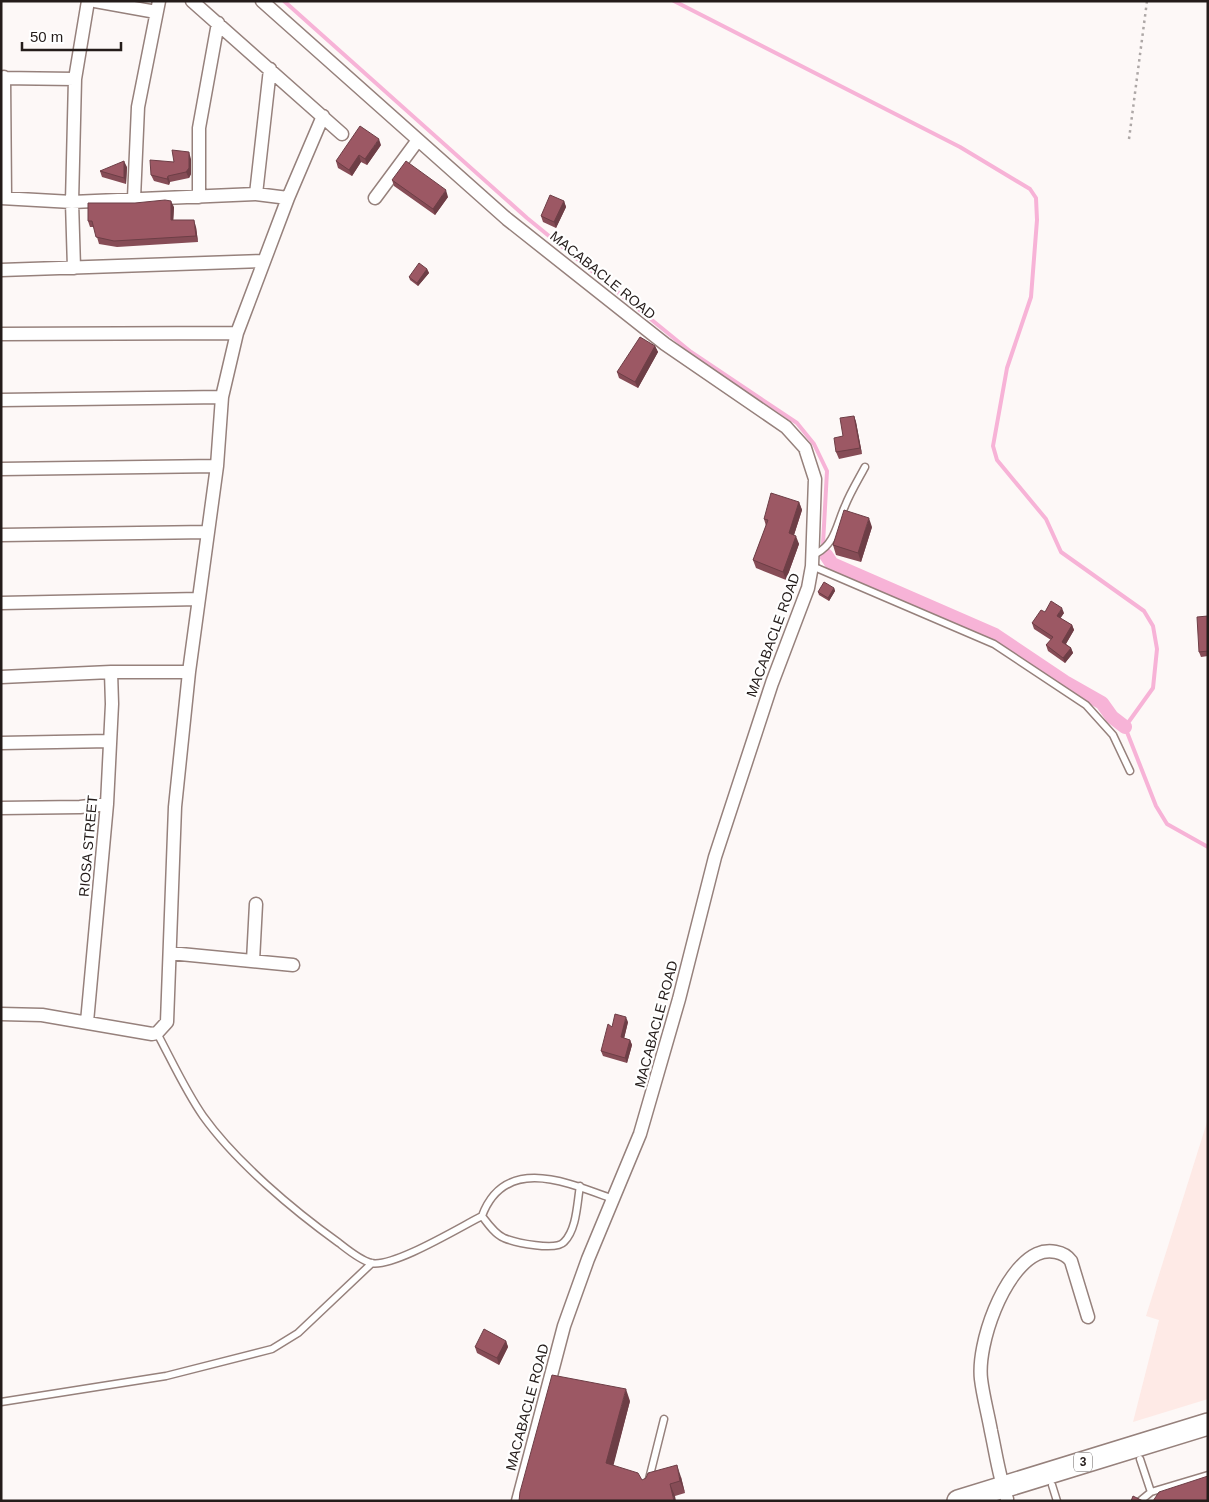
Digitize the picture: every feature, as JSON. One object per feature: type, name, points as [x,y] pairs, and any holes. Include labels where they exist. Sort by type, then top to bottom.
[{"type":"highway","name":"3","points":[[1003,1496],[1058,1469],[1208,1424]]},
{"type":"highway","name":"3","points":[[958,1501],[1055,1493],[1140,1459],[1208,1438]]},
{"type":"street","points":[[74,268],[72,202],[75,79],[88,1]]},
{"type":"street","points":[[95,1],[158,7],[138,108],[134,198]]},
{"type":"street","points":[[192,1],[342,134]]},
{"type":"street","name":"MACABACLE ROAD","points":[[262,1],[507,218],[664,344],[786,427],[805,448],[815,479],[813,552],[808,588],[741,771],[715,857],[656,1086],[628,1168],[588,1259],[564,1326],[518,1501]]},
{"type":"street","points":[[199,196],[199,128],[218,23]]},
{"type":"street","points":[[256,194],[270,69]]},
{"type":"street","points":[[75,79],[3,78],[3,198],[72,202],[256,194],[288,198]]},
{"type":"street","points":[[1,1014],[42,1015],[152,1034],[157,1032],[167,1022],[175,807],[189,672],[217,466],[222,397],[237,333],[263,261],[323,116]]},
{"type":"street","points":[[375,198],[418,140]]},
{"type":"street","points":[[1,270],[263,261]]},
{"type":"street","points":[[1,334],[237,333]]},
{"type":"street","points":[[1,400],[222,397]]},
{"type":"street","points":[[1,470],[217,466]]},
{"type":"street","points":[[1,535],[208,532]]},
{"type":"street","points":[[1,603],[199,599]]},
{"type":"street","points":[[1,677],[111,672],[189,672]]},
{"type":"street","name":"RIOSA STREET","points":[[87,1022],[107,804],[111,672]]},
{"type":"street","points":[[1,743],[110,741]]},
{"type":"street","points":[[1,808],[80,807],[107,804]]},
{"type":"street","points":[[253,961],[256,904]]},
{"type":"street","points":[[170,953],[293,965]]},
{"type":"street","points":[[1003,1496],[980,1378],[983,1345],[1008,1283],[1028,1260],[1038,1254],[1051,1251],[1067,1255],[1071,1260],[1088,1317]]},
{"type":"lane","points":[[813,552],[817,554],[824,550],[834,536],[845,506],[865,467]]},
{"type":"lane","points":[[812,566],[994,644],[1086,705],[1113,735],[1130,772]]},
{"type":"lane","points":[[157,1032],[203,1116],[227,1145],[314,1225],[354,1254],[372,1263],[389,1262],[482,1216],[487,1204],[496,1191],[520,1179],[543,1177],[580,1186],[614,1199]]},
{"type":"lane","points":[[482,1216],[505,1238],[551,1247],[559,1246],[565,1241],[573,1227],[580,1186]]},
{"type":"lane","points":[[1,1402],[166,1376],[272,1350],[298,1333],[318,1316],[372,1263]]},
{"type":"lane","points":[[647,1487],[664,1419]]},
{"type":"lane","points":[[1140,1459],[1151,1492]]},
{"type":"lane","points":[[1140,1501],[1151,1492],[1208,1475]]},
{"type":"path","points":[[1129,139],[1147,1]]},
{"type":"shaded area","points":[[1208,1119],[1208,1399],[1133,1422],[1159,1320],[1146,1316]]},
{"type":"building","points":[[360,126],[379,139],[365,159],[359,155],[349,170],[336,161]]},
{"type":"building","points":[[172,150],[189,152],[189,168],[186,172],[168,176],[167,179],[151,175],[150,160],[174,162]]},
{"type":"building","points":[[124,161],[124,178],[100,171]]},
{"type":"building","points":[[406,161],[446,190],[433,209],[392,180]]},
{"type":"building","points":[[550,195],[564,201],[554,222],[541,216]]},
{"type":"building","points":[[171,201],[171,220],[194,220],[196,236],[114,241],[96,237],[92,221],[88,221],[88,203],[135,203]]},
{"type":"building","points":[[419,263],[427,269],[417,283],[409,277]]},
{"type":"building","points":[[640,337],[655,346],[635,382],[617,372]]},
{"type":"building","points":[[854,416],[860,448],[836,452],[834,438],[843,436],[840,418]]},
{"type":"building","points":[[771,493],[799,502],[789,533],[796,536],[783,572],[753,560],[768,520],[764,519]]},
{"type":"building","points":[[844,510],[869,518],[858,553],[833,545]]},
{"type":"building","points":[[824,582],[834,588],[828,598],[818,592]]},
{"type":"building","points":[[1051,601],[1062,608],[1057,616],[1072,625],[1062,642],[1071,648],[1063,658],[1046,645],[1053,637],[1032,623],[1041,610],[1045,612]]},
{"type":"building","points":[[1208,616],[1208,651],[1199,652],[1197,617]]},
{"type":"building","points":[[615,1014],[626,1017],[621,1037],[630,1040],[625,1058],[601,1051],[608,1024],[612,1027]]},
{"type":"building","points":[[484,1329],[506,1341],[497,1358],[475,1347]]},
{"type":"building","points":[[552,1375],[626,1389],[606,1463],[638,1473],[642,1480],[646,1478],[648,1473],[677,1465],[680,1481],[670,1484],[674,1501],[519,1501]]},
{"type":"building","points":[[1208,1476],[1208,1501],[1153,1501],[1159,1492]]},
{"type":"building","points":[[1133,1496],[1143,1501],[1131,1501]]},
{"type":"waterway","points":[[284,1],[527,218],[691,352],[797,423],[814,444],[827,471],[823,544],[826,555]]},
{"type":"waterway","points":[[674,1],[960,147],[1030,189],[1036,198],[1037,220],[1031,297],[1007,368],[993,446],[997,460],[1046,519],[1061,552],[1144,611],[1153,626],[1157,649],[1153,688],[1125,727],[1156,806],[1167,824],[1208,847]]},
{"type":"waterway","points":[[826,555],[832,564],[995,635],[1065,682],[1102,703],[1112,717],[1125,727]]},
{"type":"waterway","points":[[995,635],[1036,663]]}]
